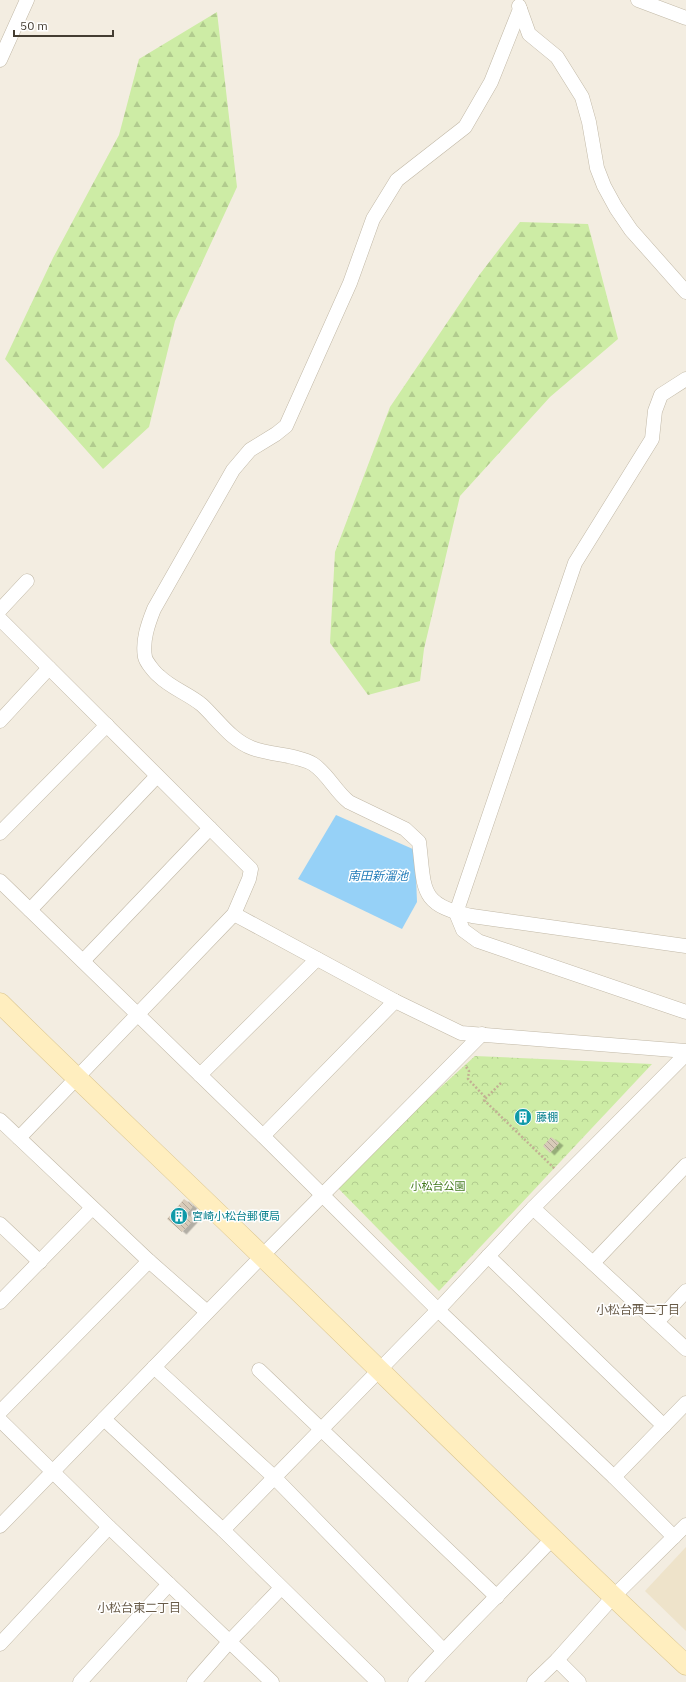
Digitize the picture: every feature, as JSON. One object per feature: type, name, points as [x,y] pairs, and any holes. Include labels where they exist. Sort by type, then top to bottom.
[{"type":"street","points":[[0,60],[27,0]]},
{"type":"street","points":[[638,0],[686,18]]},
{"type":"street","points":[[519,4],[530,34],[557,57],[582,97],[589,122],[597,168],[604,186],[616,208],[631,230],[686,292]]},
{"type":"street","points":[[519,4],[491,82],[465,127],[397,180],[373,219],[350,283],[286,426],[250,450],[233,470],[154,609],[146,630],[145,658],[159,676],[201,705],[236,739],[252,748],[278,756],[306,760],[325,775],[342,796],[349,802],[405,829],[419,842],[425,890],[434,903],[456,913],[686,946]]},
{"type":"street","points":[[686,379],[661,395],[655,411],[652,439],[576,563],[456,913],[462,930],[478,941],[686,1012]]},
{"type":"street","points":[[0,610],[28,581]]},
{"type":"street","points":[[0,619],[250,869],[249,879],[234,914],[19,1138]]},
{"type":"street","points":[[0,721],[49,668]]},
{"type":"street","points":[[0,833],[107,725]]},
{"type":"street","points":[[30,910],[157,776]]},
{"type":"street","points":[[83,961],[210,828]]},
{"type":"street","points":[[0,881],[263,1136],[438,1310],[614,1477],[674,1537]]},
{"type":"street","points":[[234,914],[395,1001],[461,1033],[686,1051]]},
{"type":"street","points":[[200,1075],[317,959]]},
{"type":"street","points":[[263,1136],[395,1001]]},
{"type":"street","points":[[0,1003],[552,1539],[686,1665]]},
{"type":"street","points":[[0,1526],[207,1312],[482,1034]]},
{"type":"street","points":[[223,1530],[438,1310],[533,1208],[686,1054]]},
{"type":"street","points":[[0,1120],[149,1261],[207,1312]]},
{"type":"street","points":[[593,1263],[686,1165]]},
{"type":"street","points":[[0,1302],[92,1208]]},
{"type":"street","points":[[533,1208],[686,1349]]},
{"type":"street","points":[[0,1224],[40,1262]]},
{"type":"street","points":[[488,1256],[664,1426]]},
{"type":"street","points":[[0,1412],[149,1261]]},
{"type":"street","points":[[657,1322],[686,1291]]},
{"type":"street","points":[[154,1367],[274,1477],[443,1650]]},
{"type":"street","points":[[259,1370],[497,1597]]},
{"type":"street","points":[[614,1477],[686,1403]]},
{"type":"street","points":[[104,1419],[223,1530],[378,1682]]},
{"type":"street","points":[[0,1420],[109,1528],[272,1682]]},
{"type":"street","points":[[534,1682],[557,1660],[613,1597],[686,1525]]},
{"type":"street","points":[[0,1644],[109,1528]]},
{"type":"street","points":[[416,1682],[443,1650],[497,1597],[552,1539]]},
{"type":"street","points":[[80,1682],[169,1584]]},
{"type":"street","points":[[194,1682],[229,1642],[281,1588]]},
{"type":"street","points":[[557,1660],[579,1682]]},
{"type":"path","points":[[468,1080],[486,1098],[484,1100],[559,1173]]},
{"type":"path","points":[[486,1098],[501,1083]]},
{"type":"shaded area","points":[[686,1547],[686,1631],[645,1591]]},
{"type":"green space","points":[[217,12],[237,187],[175,321],[149,427],[103,469],[5,359],[53,258],[119,135],[139,59]]},
{"type":"green space","points":[[520,222],[588,224],[618,339],[550,397],[460,496],[424,649],[420,681],[368,695],[330,643],[335,552],[390,407],[480,274]]},
{"type":"green space","name":"小松台公園","points":[[475,1056],[652,1064],[439,1291],[334,1184]]},
{"type":"water","name":"南田新溜池","points":[[336,815],[415,850],[417,902],[402,929],[298,879]]},
{"type":"building","points":[[551,1137],[559,1143],[550,1153],[543,1146]]},
{"type":"building","name":"宮崎小松台郵便局","points":[[184,1199],[193,1206],[186,1214],[193,1220],[182,1232],[167,1219]]},
{"type":"place","name":"藤棚","points":[[523,1117]]},
{"type":"place","name":"宮崎小松台郵便局","points":[[179,1216]]},
{"type":"district","name":"小松台西二丁目","points":[[638,1309]]},
{"type":"district","name":"小松台東二丁目","points":[[139,1607]]}]
